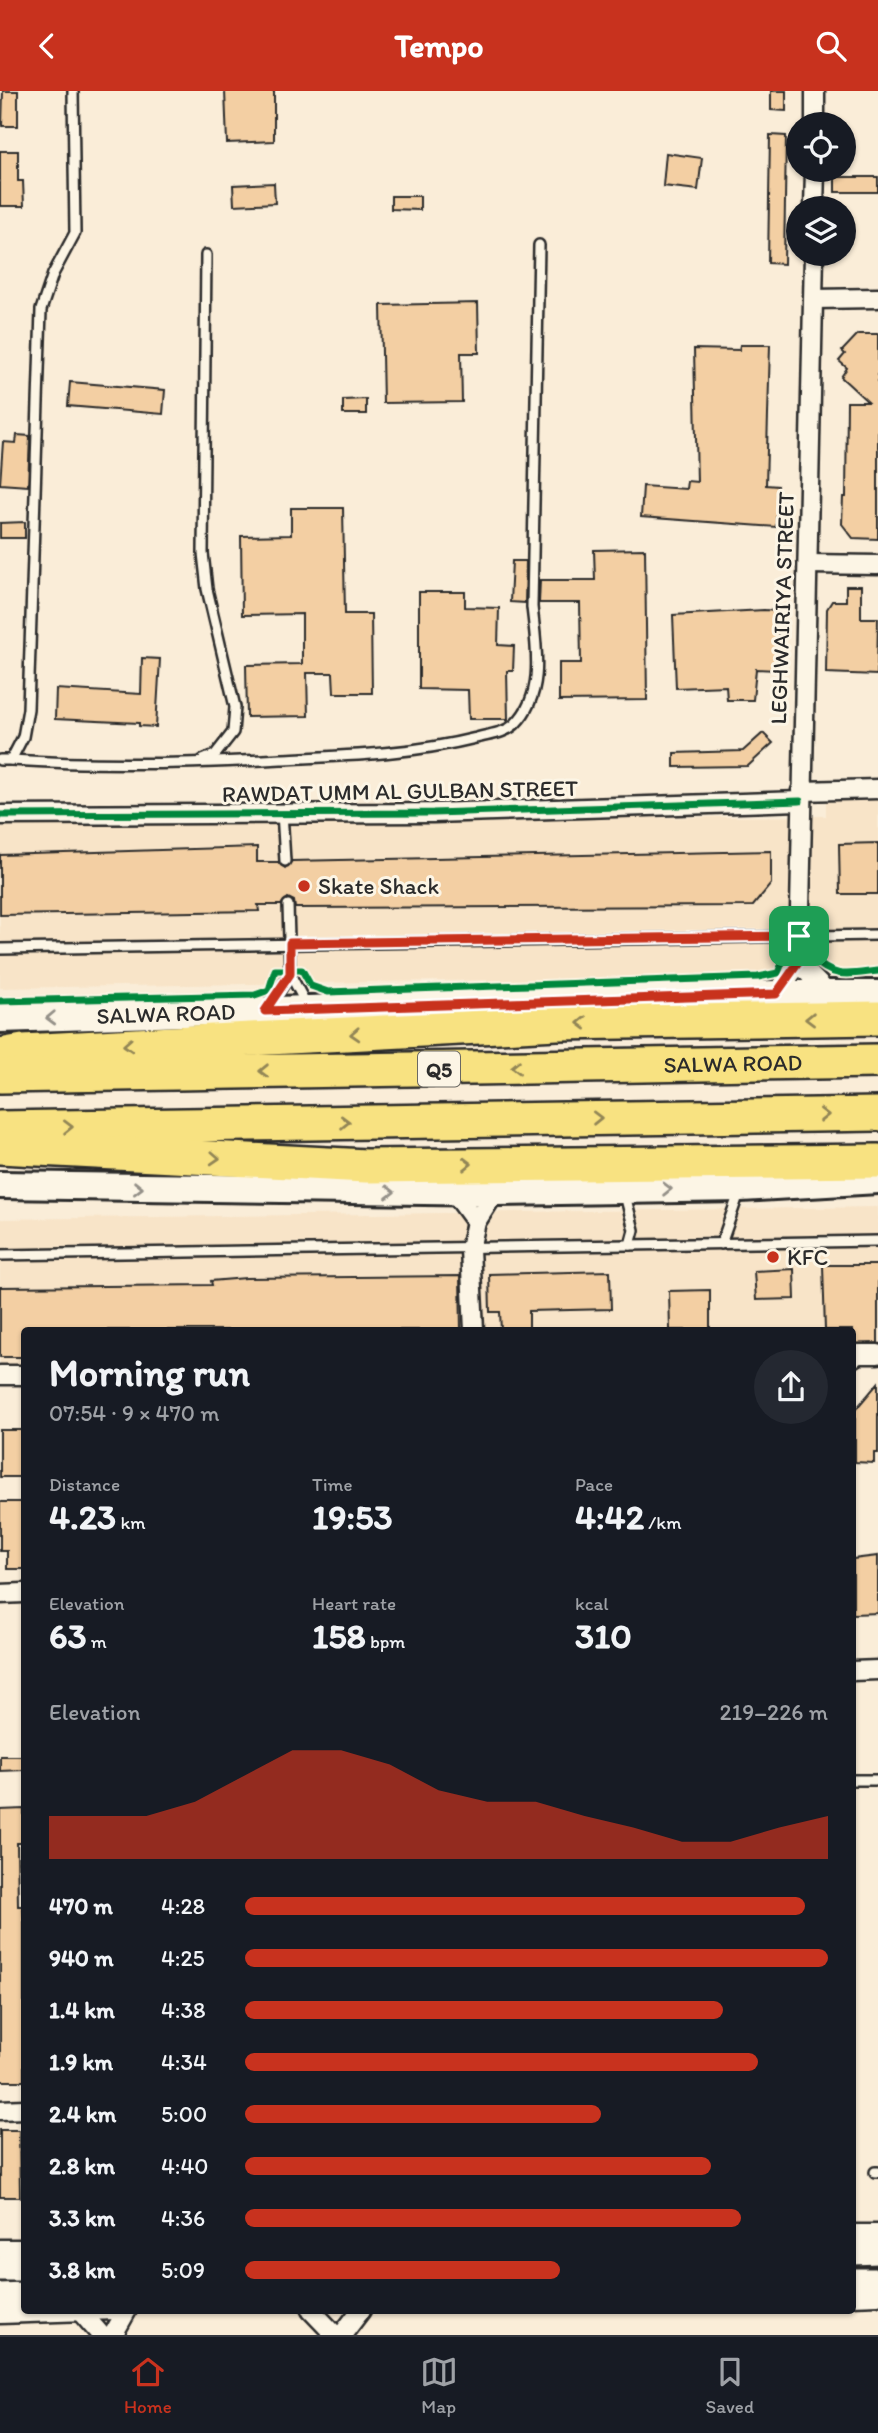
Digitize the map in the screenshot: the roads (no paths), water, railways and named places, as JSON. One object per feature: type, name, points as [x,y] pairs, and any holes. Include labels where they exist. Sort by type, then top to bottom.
[{"type":"highway","points":[[0,1055],[23,1051],[557,1023],[878,1018]]},
{"type":"highway","name":"SALWA ROAD","points":[[0,1076],[878,1061]]},
{"type":"highway","points":[[0,1128],[878,1114]]},
{"type":"highway","points":[[0,1147],[366,1166],[878,1161]]},
{"type":"main road","name":"SALWA ROAD","points":[[0,1019],[776,994],[878,994]]},
{"type":"main road","points":[[0,1185],[495,1192],[741,1188],[878,1180]]},
{"type":"street","points":[[815,91],[815,112]]},
{"type":"street","name":"LEGHWAIRIYA STREET","points":[[798,963],[814,266]]},
{"type":"street","points":[[814,299],[878,298]]},
{"type":"street","points":[[808,564],[878,565]]},
{"type":"street","name":"RAWDAT UMM AL GULBAN STREET","points":[[0,815],[433,813],[800,796],[878,789]]},
{"type":"street","points":[[776,994],[798,963],[828,993]]},
{"type":"street","points":[[454,1192],[476,1222]]},
{"type":"street","points":[[474,1327],[470,1249],[476,1222],[495,1192]]},
{"type":"street","points":[[856,1355],[878,1354]]},
{"type":"street","points":[[0,1375],[21,1375]]},
{"type":"street","points":[[0,1594],[21,1593]]},
{"type":"street","points":[[856,1671],[878,1670]]},
{"type":"street","points":[[0,2110],[21,2109]]},
{"type":"street","points":[[859,2235],[878,2252]]},
{"type":"street","points":[[7,2263],[21,2251]]},
{"type":"street","points":[[856,2280],[878,2280]]},
{"type":"street","points":[[0,2295],[21,2294]]},
{"type":"street","points":[[856,2296],[878,2295]]},
{"type":"street","points":[[0,2314],[21,2313]]},
{"type":"street","points":[[83,2314],[101,2335]]},
{"type":"street","points":[[113,2335],[125,2314]]},
{"type":"street","points":[[315,2314],[335,2335]]},
{"type":"street","points":[[342,2335],[359,2314]]},
{"type":"lane","points":[[11,760],[23,737],[28,709],[41,310],[53,274],[75,233],[73,91]]},
{"type":"lane","points":[[0,760],[68,764],[195,764],[380,754],[445,746],[506,731],[529,705],[538,657],[532,607],[539,245]]},
{"type":"lane","points":[[195,764],[215,755],[226,744],[233,732],[235,707],[207,589],[202,553],[206,255]]},
{"type":"lane","points":[[282,812],[285,861]]},
{"type":"lane","points":[[288,905],[290,974],[312,1010]]},
{"type":"lane","points":[[0,949],[878,935]]},
{"type":"lane","points":[[265,1011],[290,974]]},
{"type":"lane","points":[[721,1244],[741,1188]]},
{"type":"lane","points":[[624,1190],[634,1230],[630,1245]]},
{"type":"lane","points":[[0,1255],[878,1241]]},
{"type":"lane","points":[[856,1780],[878,1780]]},
{"type":"place","name":"Skate Shack","points":[[304,886]]},
{"type":"place","name":"KFC","points":[[773,1257]]}]
